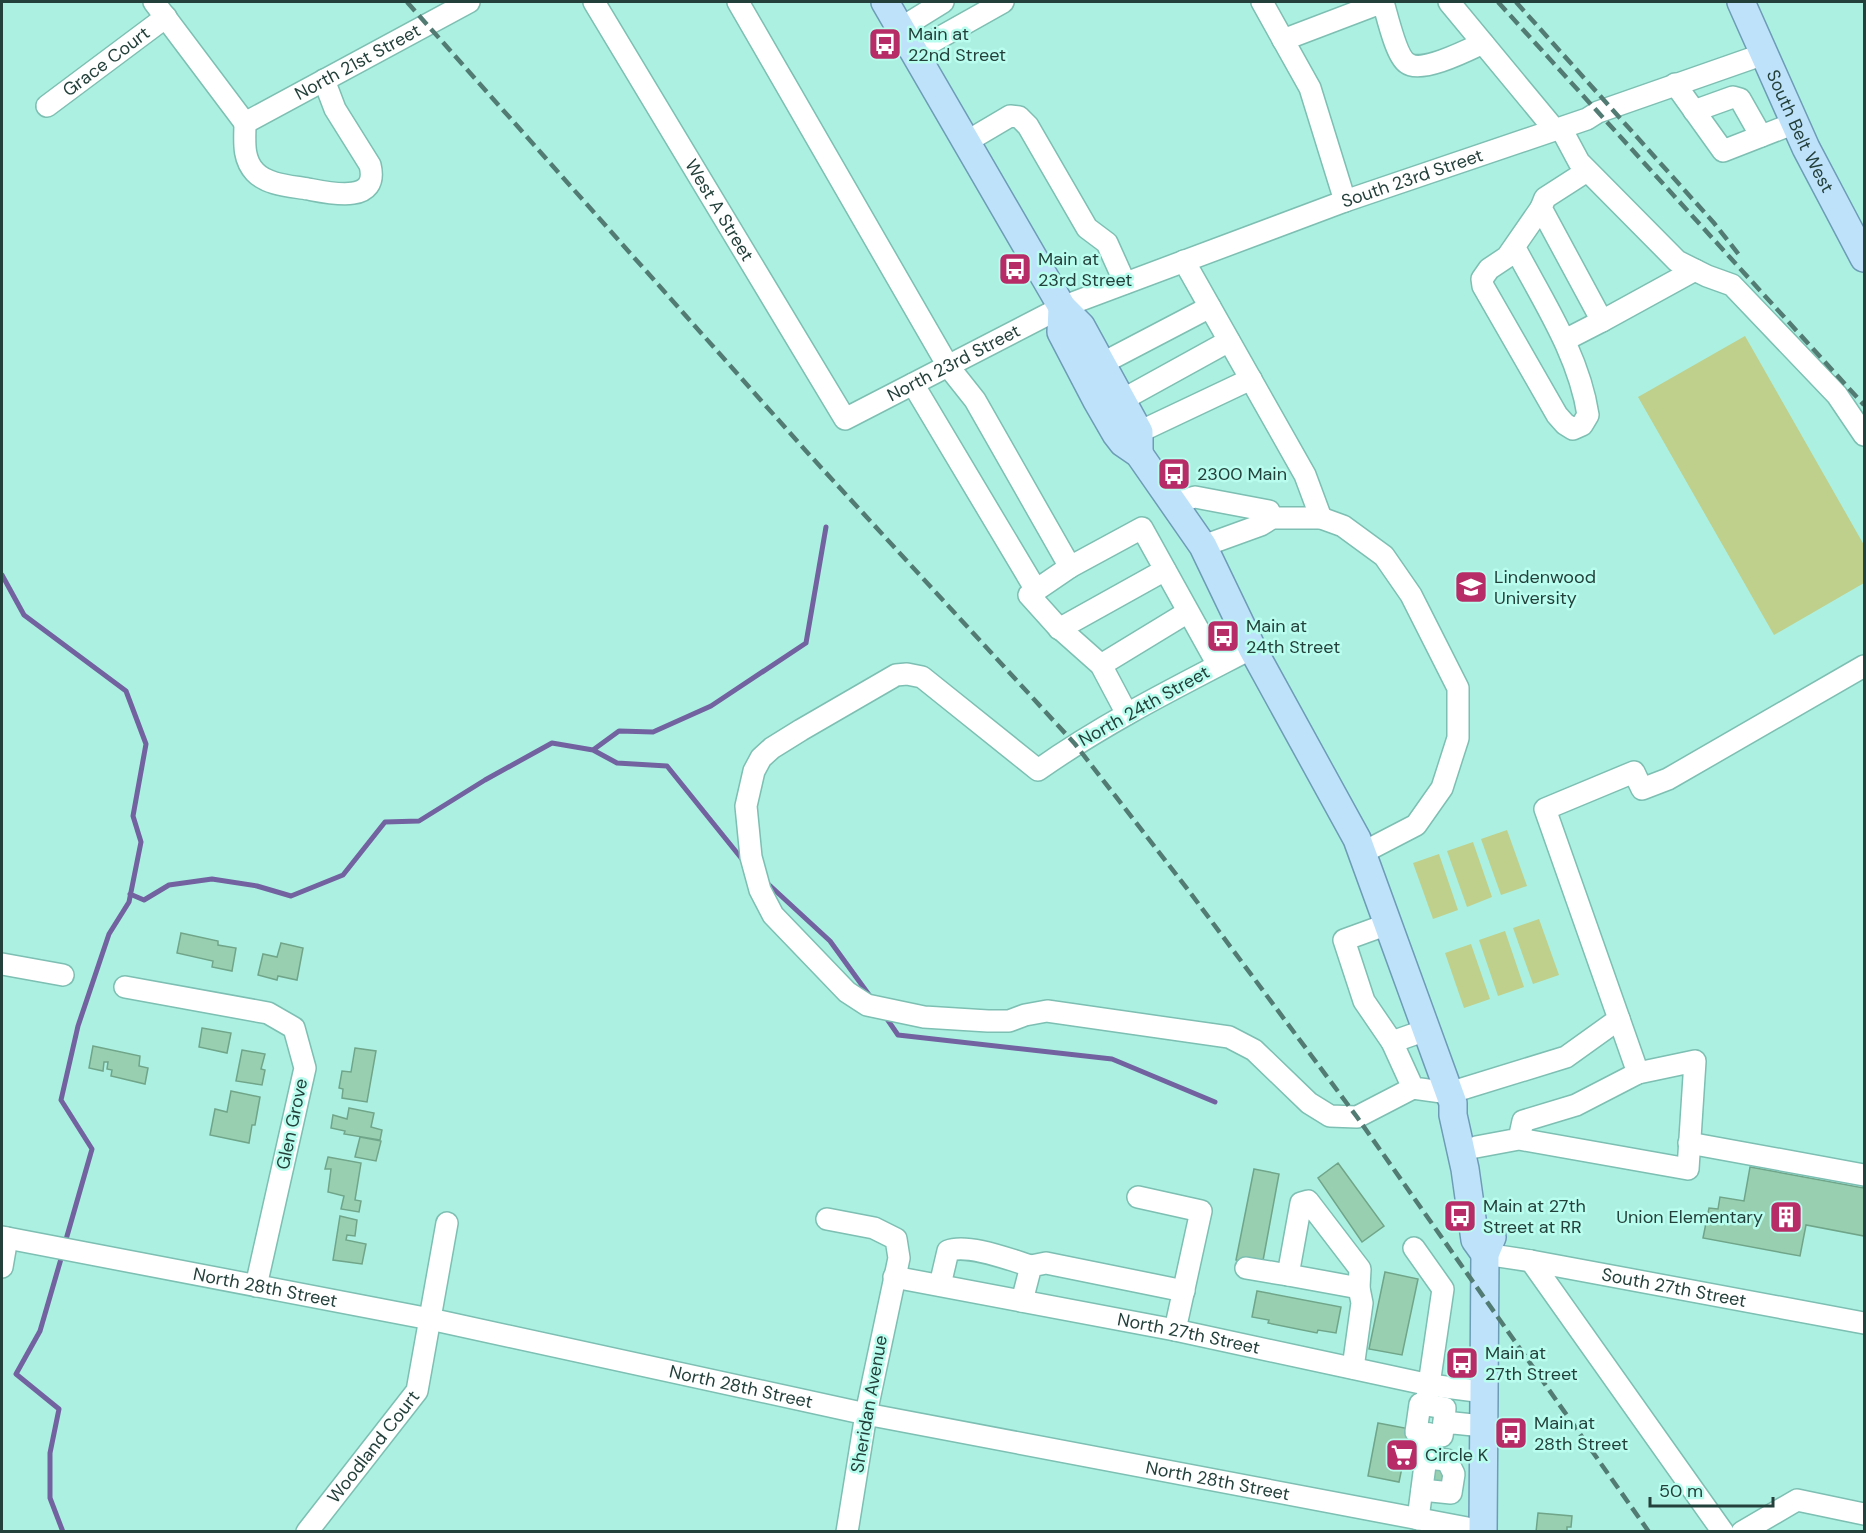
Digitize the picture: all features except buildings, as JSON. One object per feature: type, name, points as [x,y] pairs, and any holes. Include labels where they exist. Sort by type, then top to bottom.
[{"type":"main road","points":[[885,2],[1062,307],[1080,326],[1122,400],[1139,443],[1174,504],[1203,546],[1252,648],[1357,839],[1451,1098],[1465,1170],[1475,1240],[1485,1254]]},
{"type":"main road","name":"South Belt West","points":[[1741,2],[1795,123],[1864,258]]},
{"type":"main road","points":[[1062,307],[1061,332],[1116,434],[1123,443],[1139,443]]},
{"type":"main road","points":[[1451,1098],[1464,1108],[1476,1147],[1487,1193],[1492,1237],[1485,1254],[1483,1531]]},
{"type":"street","name":"West A Street","points":[[594,2],[845,419]]},
{"type":"street","points":[[738,2],[948,366],[975,400],[1070,567]]},
{"type":"street","points":[[914,52],[1003,2]]},
{"type":"street","points":[[1262,2],[1310,88],[1345,201]]},
{"type":"street","points":[[1283,40],[1383,2],[1406,63],[1415,66],[1429,65],[1483,43]]},
{"type":"street","points":[[1449,2],[1557,129],[1578,162],[1677,261],[1732,285],[1837,395],[1864,435]]},
{"type":"street","name":"North 21st Street","points":[[245,123],[457,4]]},
{"type":"street","points":[[901,28],[935,4]]},
{"type":"street","points":[[160,9],[245,123],[247,159],[256,173],[281,184],[338,194],[359,192],[366,187],[370,179],[372,172],[370,165],[335,109],[324,80]]},
{"type":"street","name":"Grace Court","points":[[46,106],[160,9]]},
{"type":"street","name":"South 23rd Street","points":[[1062,307],[1345,201],[1587,119],[1598,112],[1764,54]]},
{"type":"street","points":[[1675,84],[1723,152],[1795,123]]},
{"type":"street","points":[[1694,111],[1733,97],[1740,99],[1761,136]]},
{"type":"street","points":[[966,142],[1010,116],[1019,117],[1028,126],[1087,228],[1107,243],[1125,283]]},
{"type":"street","points":[[1515,248],[1564,340],[1586,401],[1588,415],[1582,424],[1573,429],[1557,415],[1483,286],[1482,279],[1488,269],[1507,258],[1515,248],[1545,198],[1587,171]]},
{"type":"street","points":[[1541,208],[1602,321]]},
{"type":"street","points":[[1184,261],[1305,475],[1321,518]]},
{"type":"street","points":[[1564,340],[1695,270]]},
{"type":"street","name":"North 23rd Street","points":[[845,419],[1062,307]]},
{"type":"street","points":[[1101,364],[1210,307]]},
{"type":"street","points":[[1122,400],[1229,341]]},
{"type":"street","points":[[1139,443],[1251,379]]},
{"type":"street","points":[[913,384],[1036,590]]},
{"type":"street","points":[[1174,504],[1195,497],[1269,510],[1272,518]]},
{"type":"street","points":[[1203,546],[1262,525],[1272,518],[1321,518],[1343,526],[1384,556],[1411,595],[1458,688],[1458,738],[1442,788],[1416,825],[1362,852]]},
{"type":"street","points":[[1127,714],[1101,665],[1059,628],[1029,595],[1070,567],[1142,528],[1218,665]]},
{"type":"street","points":[[1059,628],[1165,570]]},
{"type":"street","points":[[1101,665],[1188,612]]},
{"type":"street","name":"North 24th Street","points":[[1252,648],[1127,714],[1075,744],[1038,770],[922,677],[907,674],[896,675],[772,748],[761,759],[754,771],[747,806],[751,857],[760,890],[773,915],[847,992],[867,1005],[924,1017],[978,1021],[1009,1021],[1047,1011],[1229,1037],[1254,1050],[1309,1103],[1330,1116],[1357,1117],[1413,1088]]},
{"type":"street","points":[[1638,1073],[1545,809],[1634,771],[1642,789],[1668,779],[1864,666]]},
{"type":"street","points":[[1388,924],[1344,940],[1364,1001],[1392,1042],[1413,1088],[1451,1098],[1566,1057],[1619,1019]]},
{"type":"street","points":[[2,964],[63,975]]},
{"type":"street","name":"Glen Grove","points":[[125,987],[268,1013],[294,1028],[305,1068],[256,1286]]},
{"type":"street","points":[[1392,1042],[1426,1030]]},
{"type":"street","points":[[1476,1147],[1519,1139],[1688,1169],[1695,1062],[1638,1073],[1576,1105],[1523,1121],[1519,1139]]},
{"type":"street","points":[[1689,1143],[1864,1175]]},
{"type":"street","points":[[1138,1197],[1201,1210],[1175,1330]]},
{"type":"street","points":[[1288,1275],[1301,1203],[1308,1201],[1360,1269],[1359,1288],[1362,1303],[1353,1368]]},
{"type":"street","name":"Sheridan Avenue","points":[[827,1219],[874,1228],[896,1239],[899,1258],[866,1414],[847,1532]]},
{"type":"street","name":"Woodland Court","points":[[307,1532],[417,1391],[447,1223]]},
{"type":"street","points":[[2,1267],[4,1237]]},
{"type":"street","name":"North 28th Street","points":[[4,1237],[430,1319],[866,1414],[1483,1531]]},
{"type":"street","points":[[940,1285],[948,1251],[956,1248],[1031,1266],[1046,1263],[1184,1291]]},
{"type":"street","points":[[1414,1248],[1443,1289],[1428,1395],[1420,1404],[1416,1431],[1483,1426]]},
{"type":"street","name":"South 27th Street","points":[[1485,1254],[1864,1323]]},
{"type":"street","points":[[1531,1261],[1723,1532]]},
{"type":"street","points":[[1022,1301],[1031,1266]]},
{"type":"street","points":[[1246,1268],[1359,1288]]},
{"type":"street","name":"North 27th Street","points":[[894,1277],[1175,1330],[1353,1368],[1428,1395],[1484,1392]]},
{"type":"street","points":[[1418,1519],[1426,1458],[1445,1408],[1428,1395]]},
{"type":"street","points":[[1422,1490],[1451,1493],[1454,1474],[1446,1460],[1426,1458]]},
{"type":"street","points":[[1742,1532],[1797,1500],[1864,1514]]},
{"type":"green space","points":[[1745,336],[1864,545],[1864,583],[1774,635],[1638,397]]},
{"type":"green space","points":[[1507,830],[1527,886],[1501,895],[1481,839]]},
{"type":"green space","points":[[1473,842],[1492,897],[1467,907],[1447,851]]},
{"type":"green space","points":[[1439,854],[1458,910],[1433,919],[1413,863]]},
{"type":"green space","points":[[1539,919],[1559,975],[1533,984],[1513,928]]},
{"type":"green space","points":[[1505,931],[1524,987],[1498,996],[1479,940]]},
{"type":"green space","points":[[1471,944],[1490,999],[1464,1008],[1445,953]]},
{"type":"waterway","points":[[130,894],[144,900],[169,885],[212,879],[257,886],[291,896],[343,875],[385,822],[419,821],[485,780],[552,743],[593,750],[619,731],[653,732],[711,706],[806,643],[826,527]]},
{"type":"waterway","points":[[2,575],[24,615],[126,691],[146,744],[133,816],[141,842],[129,902],[109,934],[78,1026],[61,1100],[92,1149],[65,1243]]},
{"type":"waterway","points":[[593,750],[617,763],[667,766],[746,864]]},
{"type":"waterway","points":[[766,882],[830,941],[872,999]]},
{"type":"waterway","points":[[885,1016],[898,1035],[1112,1059],[1215,1102]]},
{"type":"waterway","points":[[63,1252],[40,1331],[16,1374],[59,1409],[50,1453],[50,1498],[63,1532]]},
{"type":"railway","points":[[407,2],[806,451],[1075,744],[1189,891],[1357,1117],[1649,1532]]},
{"type":"railway","points":[[1498,2],[1864,405]]},
{"type":"railway","points":[[1516,2],[1714,223],[1740,256]]},
{"type":"place","name":"Main at 22nd Street","points":[[885,44]]},
{"type":"place","name":"Main at 23rd Street","points":[[1015,269]]},
{"type":"place","name":"2300 Main","points":[[1174,474]]},
{"type":"place","name":"Lindenwood University","points":[[1471,587]]},
{"type":"place","name":"Main at 24th Street","points":[[1223,636]]},
{"type":"place","name":"Main at 27th Street at RR","points":[[1460,1216]]},
{"type":"place","name":"Union Elementary","points":[[1786,1217]]},
{"type":"place","name":"Main at 27th Street","points":[[1462,1363]]},
{"type":"place","name":"Main at 28th Street","points":[[1511,1433]]},
{"type":"place","name":"Circle K","points":[[1402,1455]]}]
